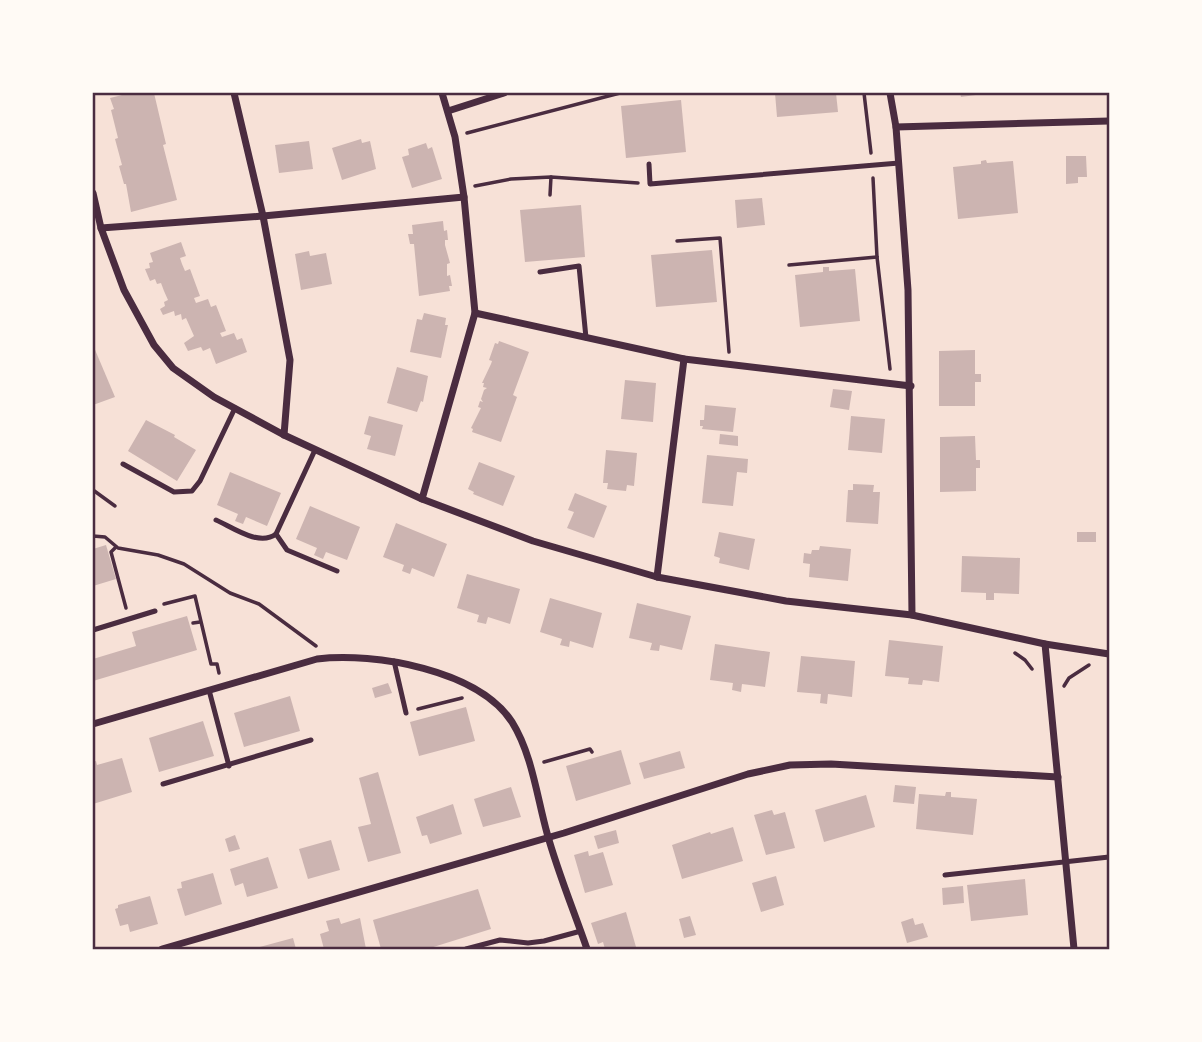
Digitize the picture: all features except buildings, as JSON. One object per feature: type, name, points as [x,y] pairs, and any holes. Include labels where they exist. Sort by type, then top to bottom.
[{"type":"street","points":[[234,93],[263,216],[290,359],[284,435]]},
{"type":"street","points":[[422,499],[475,313],[455,136],[442,93]]},
{"type":"street","points":[[448,111],[504,93]]},
{"type":"street","points":[[890,93],[896,127],[908,290],[912,615]]},
{"type":"street","points":[[896,127],[1109,121]]},
{"type":"street","points":[[93,193],[101,228],[124,290],[154,345],[173,369],[284,435],[422,499],[533,541],[657,577],[786,601],[912,615],[1045,644],[1109,654]]},
{"type":"street","points":[[101,228],[263,216],[463,193]]},
{"type":"street","points":[[475,313],[684,359],[911,386]]},
{"type":"street","points":[[657,577],[684,359]]},
{"type":"street","points":[[1045,644],[1074,949]]},
{"type":"street","points":[[93,723],[317,659],[343,656],[394,660],[429,670],[469,687],[502,709],[522,741],[548,837],[587,949]]},
{"type":"street","points":[[162,949],[548,837],[736,778],[790,765],[831,764],[1058,777]]},
{"type":"lane","points":[[649,164],[650,184],[899,163]]},
{"type":"lane","points":[[540,272],[579,266],[586,338]]},
{"type":"lane","points":[[123,464],[174,492],[191,491],[200,481],[235,408]]},
{"type":"lane","points":[[216,520],[263,539],[276,534],[315,450]]},
{"type":"lane","points":[[276,534],[287,550],[337,571]]},
{"type":"lane","points":[[93,630],[155,611]]},
{"type":"lane","points":[[394,660],[394,671],[406,713]]},
{"type":"lane","points":[[209,690],[229,766]]},
{"type":"lane","points":[[163,784],[311,740]]},
{"type":"lane","points":[[945,874],[1109,857]]},
{"type":"lane","points":[[466,949],[500,940],[528,943],[544,941],[581,931]]},
{"type":"path","points":[[455,136],[620,93]]},
{"type":"path","points":[[864,93],[872,165],[877,257],[891,384]]},
{"type":"path","points":[[550,195],[551,177]]},
{"type":"path","points":[[463,193],[511,179],[551,177],[650,184]]},
{"type":"path","points":[[677,242],[720,238],[730,364]]},
{"type":"path","points":[[789,265],[877,257]]},
{"type":"path","points":[[93,490],[115,506]]},
{"type":"path","points":[[93,536],[106,537],[113,541],[116,547]]},
{"type":"path","points":[[116,547],[111,552],[129,619]]},
{"type":"path","points":[[116,547],[158,555],[184,564],[230,593],[259,604],[318,647]]},
{"type":"path","points":[[155,611],[157,606],[195,596],[211,664],[217,664],[219,674]]},
{"type":"path","points":[[193,623],[200,622]]},
{"type":"path","points":[[1063,694],[1069,678],[1091,664]]},
{"type":"path","points":[[406,713],[471,696]]},
{"type":"path","points":[[544,762],[590,749],[592,752]]}]
